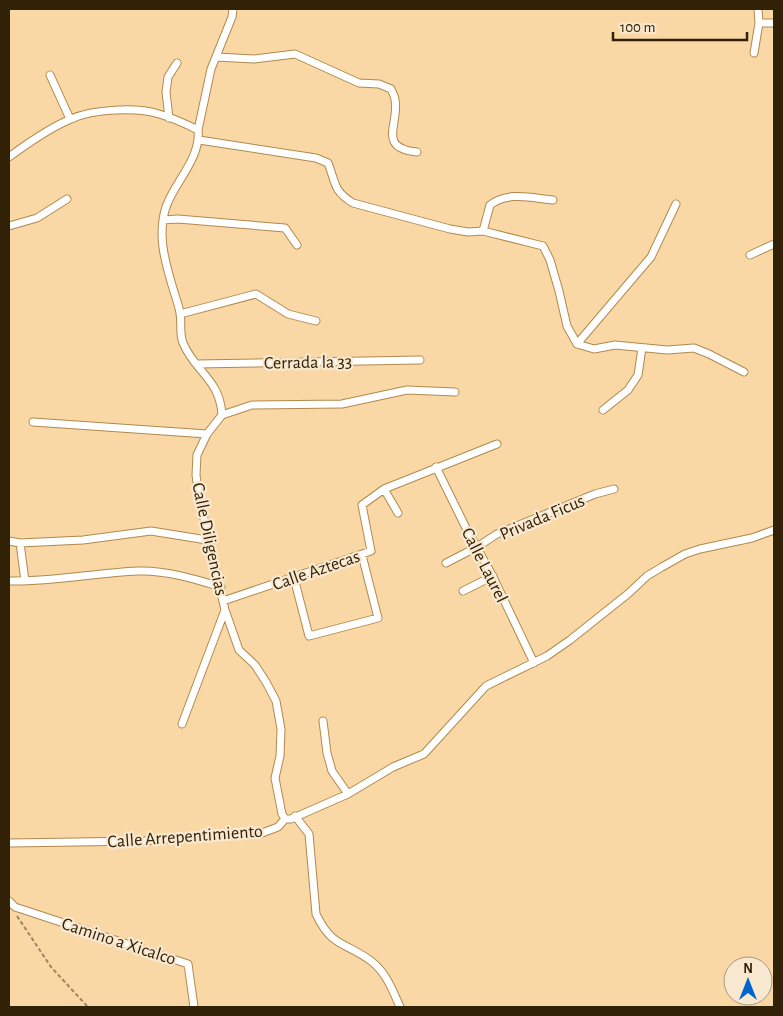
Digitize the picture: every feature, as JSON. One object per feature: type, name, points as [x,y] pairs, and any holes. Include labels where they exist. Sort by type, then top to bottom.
[{"type":"street","points":[[230,9],[232,17],[211,69],[198,130],[199,140],[194,154],[167,203],[163,220],[163,246],[167,270],[180,314],[182,341],[188,354],[217,391],[221,402],[222,415],[252,405],[342,404],[406,390],[455,392]]},
{"type":"street","points":[[754,53],[759,23],[758,9]]},
{"type":"street","points":[[759,23],[774,24]]},
{"type":"street","points":[[216,57],[254,59],[295,54],[359,83],[379,84],[391,89],[396,101],[392,131],[394,142],[403,150],[416,152]]},
{"type":"street","points":[[169,118],[166,92],[168,77],[177,63]]},
{"type":"street","points":[[50,75],[70,119]]},
{"type":"street","points":[[9,157],[70,119],[102,112],[128,110],[159,114],[198,130]]},
{"type":"street","points":[[199,140],[316,158],[328,163],[336,188],[342,196],[353,203],[450,228],[468,232],[483,231],[543,246],[550,260],[567,326],[577,344],[594,349],[615,345],[667,350],[694,348],[744,372]]},
{"type":"street","points":[[483,231],[490,205],[499,198],[515,196],[553,200]]},
{"type":"street","points":[[9,226],[37,218],[67,199]]},
{"type":"street","points":[[577,344],[651,257],[676,204]]},
{"type":"street","points":[[163,220],[178,219],[285,228],[297,245]]},
{"type":"street","points":[[750,255],[774,244]]},
{"type":"street","points":[[180,314],[256,294],[288,314],[316,321]]},
{"type":"street","points":[[603,410],[628,390],[638,375],[642,348]]},
{"type":"street","name":"Cerrada la 33","points":[[197,364],[420,360]]},
{"type":"street","name":"Calle Diligencias","points":[[222,415],[207,434],[196,455],[199,497],[207,540],[221,588],[225,610],[239,650],[255,665],[276,701],[281,728],[280,756],[275,778],[282,814],[285,819]]},
{"type":"street","points":[[33,422],[207,434]]},
{"type":"street","name":"Calle Aztecas","points":[[223,601],[371,551],[362,505],[384,490],[436,467],[497,444]]},
{"type":"street","name":"Calle Laurel","points":[[436,467],[493,576],[534,663]]},
{"type":"street","points":[[384,490],[398,513]]},
{"type":"street","name":"Privada Ficus","points":[[446,563],[497,534],[594,494],[614,490]]},
{"type":"street","name":"Calle Arrepentimiento","points":[[9,843],[144,841],[262,833],[278,827],[285,819],[291,819],[348,794],[392,767],[424,754],[486,686],[547,656],[591,625],[647,576],[685,554],[752,538],[774,530]]},
{"type":"street","points":[[9,542],[84,540],[151,531],[207,540]]},
{"type":"street","points":[[20,543],[25,581]]},
{"type":"street","points":[[294,578],[309,636],[378,618],[362,555]]},
{"type":"street","points":[[9,581],[140,571],[188,577],[221,588]]},
{"type":"street","points":[[462,592],[493,576]]},
{"type":"street","points":[[182,724],[225,610]]},
{"type":"street","points":[[323,721],[327,753],[332,771],[348,794]]},
{"type":"street","points":[[295,816],[309,834],[316,914],[320,922],[333,938],[342,945],[372,961],[381,971],[400,1007]]},
{"type":"street","name":"Camino a Xicalco","points":[[9,901],[16,906],[188,964],[194,1007]]},
{"type":"path","points":[[15,913],[51,967],[88,1007]]}]
